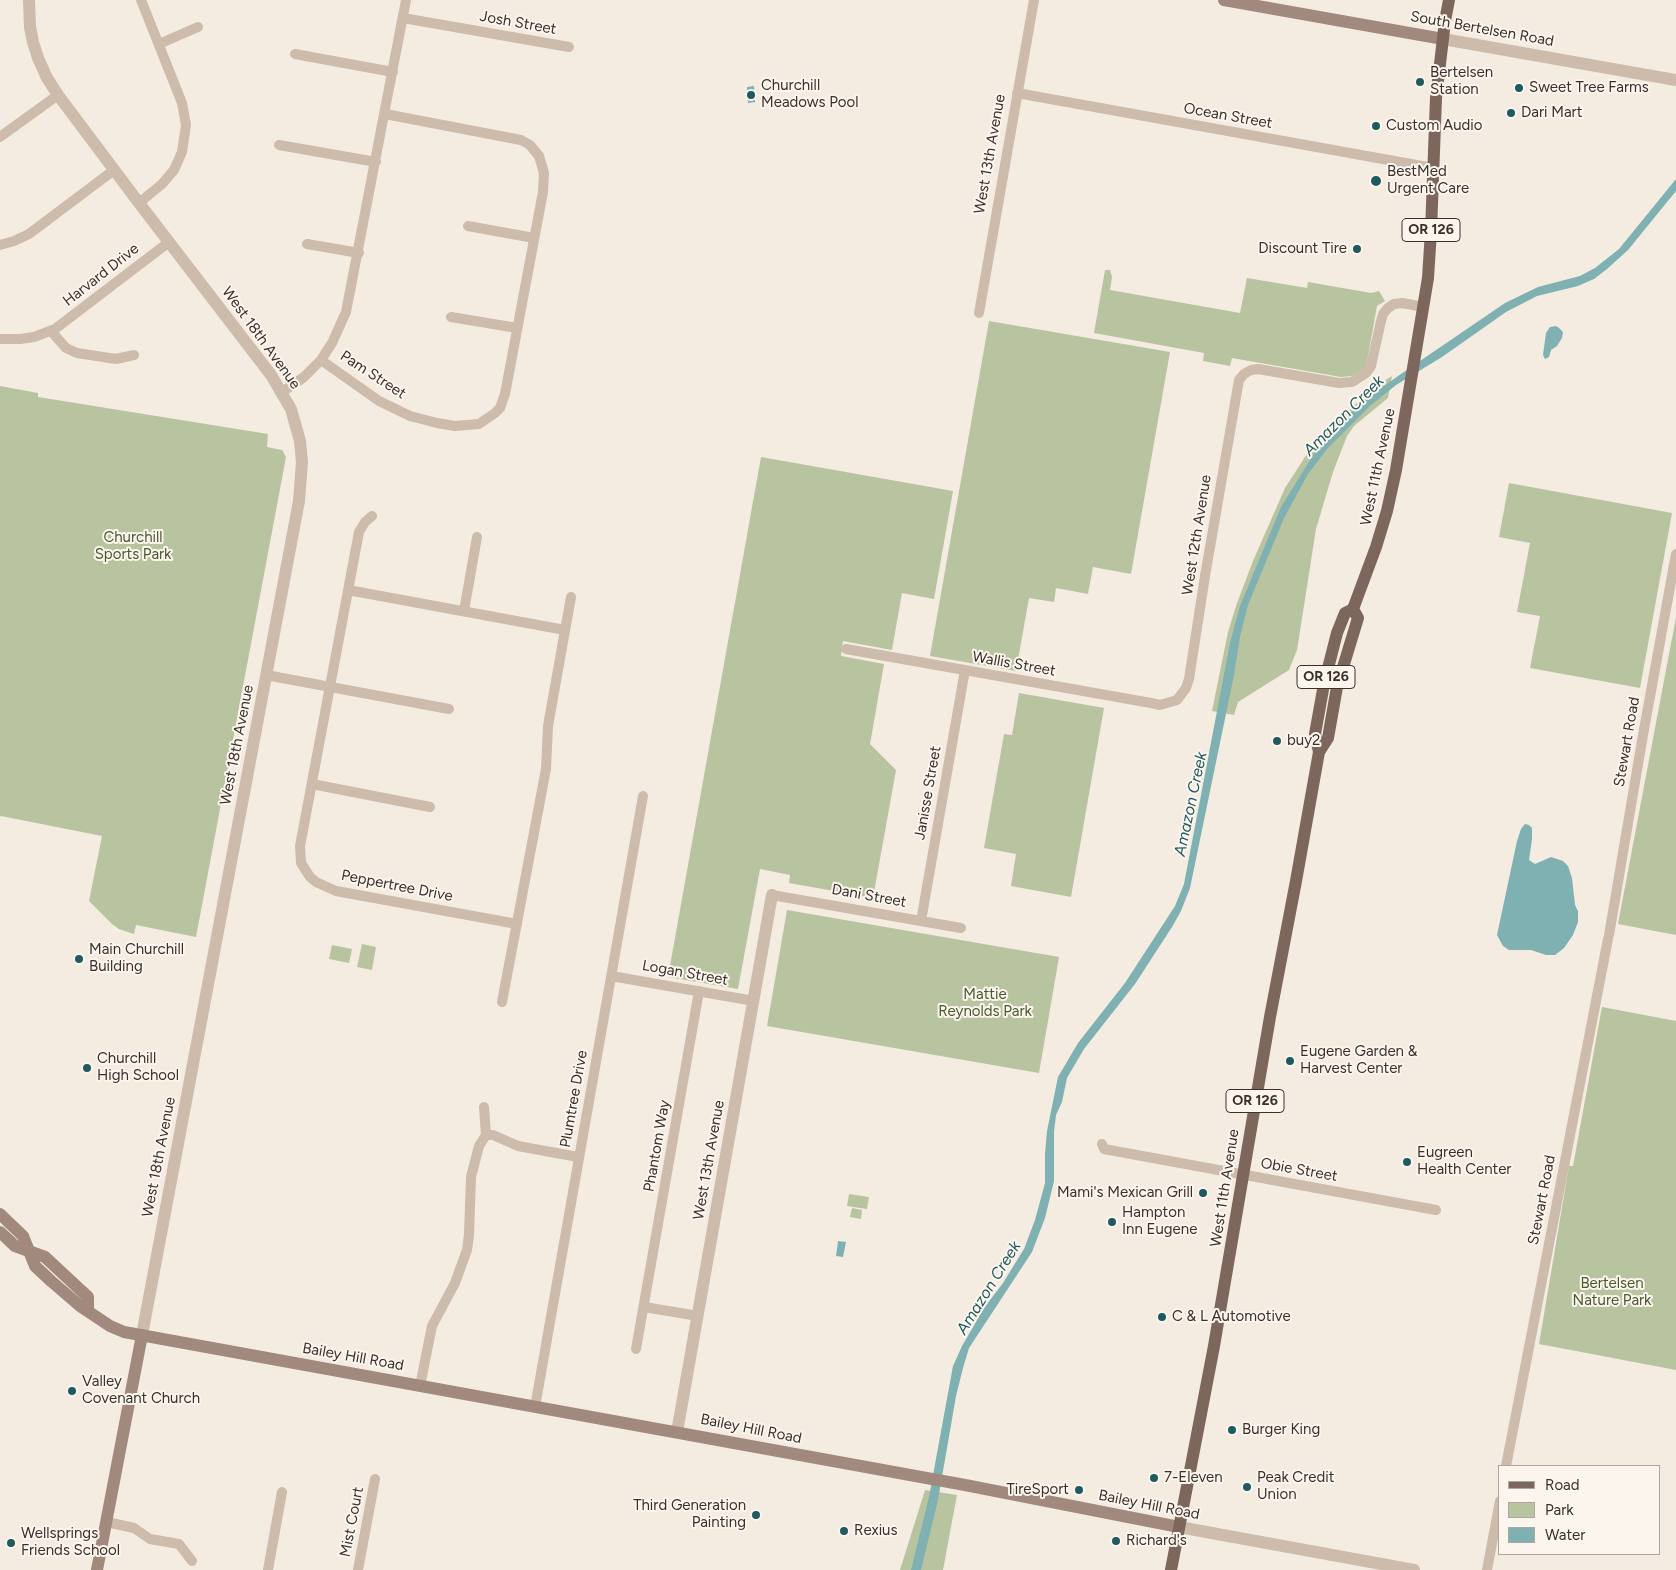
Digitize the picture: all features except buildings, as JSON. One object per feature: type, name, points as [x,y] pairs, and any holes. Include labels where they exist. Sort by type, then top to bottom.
[{"type":"main road","name":"South Bertelsen Road","points":[[1224,0],[1444,39]]},
{"type":"main road","name":"West 11th Avenue","points":[[1171,1570],[1214,1346],[1270,1017],[1319,752],[1315,734],[1326,675],[1337,634],[1345,614],[1353,609],[1387,511],[1407,405],[1424,306],[1430,256],[1436,98],[1448,0]]},
{"type":"main road","points":[[0,1214],[23,1236],[28,1251]]},
{"type":"main road","name":"Bailey Hill Road","points":[[0,1232],[15,1246],[45,1257],[88,1297],[88,1310],[110,1326],[124,1332],[928,1478],[1179,1528]]},
{"type":"main road","name":"West 18th Avenue","points":[[98,1570],[142,1335]]},
{"type":"street","name":"West 18th Avenue","points":[[29,0],[30,27],[38,58],[47,78],[114,170],[271,375],[290,409],[300,441],[302,462],[302,479],[142,1335]]},
{"type":"street","points":[[139,203],[162,184],[174,170],[182,152],[186,135],[182,103],[141,0]]},
{"type":"street","points":[[282,392],[304,377],[321,360],[332,343],[346,312],[359,253],[406,0]]},
{"type":"street","name":"West 13th Avenue","points":[[979,313],[1034,0]]},
{"type":"street","name":"Josh Street","points":[[403,18],[569,47]]},
{"type":"street","points":[[159,44],[198,27]]},
{"type":"street","name":"South Bertelsen Road","points":[[1444,39],[1676,80]]},
{"type":"street","points":[[295,54],[393,72]]},
{"type":"street","name":"Ocean Street","points":[[1018,93],[1433,168]]},
{"type":"street","points":[[0,137],[58,95]]},
{"type":"street","name":"Pam Street","points":[[321,360],[370,395],[401,412],[437,423],[455,426],[479,424],[488,419],[500,408],[506,388],[543,192],[544,173],[539,156],[530,145],[515,139],[385,114]]},
{"type":"street","points":[[279,145],[376,162]]},
{"type":"street","points":[[0,245],[29,234],[114,170]]},
{"type":"street","points":[[468,226],[534,238]]},
{"type":"street","name":"Harvard Drive","points":[[0,339],[26,339],[51,331],[169,242]]},
{"type":"street","points":[[307,244],[359,253]]},
{"type":"street","name":"West 12th Avenue","points":[[1177,700],[1186,688],[1189,679],[1239,380],[1244,374],[1258,369],[1339,383],[1352,382],[1366,373],[1371,366],[1381,321],[1388,308],[1394,304],[1402,303],[1424,306]]},
{"type":"street","points":[[451,317],[517,328]]},
{"type":"street","points":[[51,331],[66,348],[77,353],[116,359],[134,355]]},
{"type":"street","name":"Peppertree Drive","points":[[372,516],[364,522],[359,532],[300,846],[300,855],[304,869],[316,882],[336,891],[516,924]]},
{"type":"street","points":[[464,610],[477,537]]},
{"type":"street","name":"Stewart Road","points":[[1506,1465],[1609,937],[1676,554]]},
{"type":"street","points":[[348,590],[565,630]]},
{"type":"street","points":[[502,1002],[546,768],[548,726],[571,597]]},
{"type":"street","name":"Wallis Street","points":[[846,649],[1160,705],[1177,700]]},
{"type":"street","name":"Janisse Street","points":[[921,921],[965,670]]},
{"type":"street","points":[[266,674],[449,709]]},
{"type":"street","points":[[312,784],[430,807]]},
{"type":"street","name":"Plumtree Drive","points":[[535,1407],[643,796]]},
{"type":"street","name":"West 13th Avenue","points":[[677,1432],[772,895]]},
{"type":"street","name":"Dani Street","points":[[772,895],[961,928]]},
{"type":"street","name":"Logan Street","points":[[611,976],[754,1001]]},
{"type":"street","name":"Phantom Way","points":[[636,1349],[699,991]]},
{"type":"street","points":[[420,1386],[432,1326],[459,1275],[467,1250],[470,1229],[471,1177],[479,1146],[486,1135],[484,1107]]},
{"type":"street","points":[[486,1135],[493,1135],[518,1146],[578,1157]]},
{"type":"street","name":"Obie Street","points":[[1102,1144],[1104,1149],[1436,1210]]},
{"type":"street","points":[[644,1306],[698,1316]]},
{"type":"street","name":"Mist Court","points":[[358,1570],[375,1479]]},
{"type":"street","points":[[268,1570],[282,1492]]},
{"type":"street","points":[[1487,1570],[1498,1512]]},
{"type":"street","points":[[106,1522],[134,1528],[150,1539],[179,1544],[192,1561]]},
{"type":"street","name":"Bailey Hill Road","points":[[1179,1528],[1414,1570]]},
{"type":"green space","points":[[1105,270],[1110,270],[1112,277],[1110,290],[1240,313],[1247,278],[1307,288],[1308,282],[1371,293],[1379,291],[1385,301],[1377,306],[1367,362],[1364,369],[1352,376],[1341,377],[1232,358],[1230,366],[1203,361],[1204,353],[1094,333]]},
{"type":"green space","points":[[989,321],[1170,352],[1131,574],[1093,567],[1088,594],[1056,588],[1054,602],[1029,598],[1016,671],[930,656]]},
{"type":"green space","points":[[1392,376],[1388,398],[1354,426],[1347,436],[1333,472],[1316,529],[1297,650],[1289,670],[1238,702],[1234,715],[1212,711],[1228,632],[1237,603],[1285,488],[1305,457],[1328,430],[1373,388]]},
{"type":"green space","name":"Churchill Sports Park","points":[[0,386],[38,393],[38,397],[268,434],[267,447],[282,450],[286,457],[196,937],[136,925],[134,934],[119,929],[89,901],[102,836],[0,817]]},
{"type":"green space","points":[[761,457],[953,491],[934,599],[902,593],[892,650],[843,641],[841,656],[884,664],[870,744],[896,770],[873,898],[789,883],[790,875],[760,869],[738,989],[668,977]]},
{"type":"green space","points":[[1509,483],[1672,513],[1640,688],[1530,668],[1540,616],[1517,612],[1530,543],[1499,537]]},
{"type":"green space","points":[[1676,617],[1676,935],[1618,924]]},
{"type":"green space","points":[[1019,693],[1104,708],[1071,897],[1011,886],[1016,854],[984,848],[1004,734],[1012,735]]},
{"type":"green space","name":"Mattie Reynolds Park","points":[[787,910],[1059,957],[1039,1073],[767,1026]]},
{"type":"green space","points":[[362,944],[376,947],[372,970],[357,967]]},
{"type":"green space","points":[[332,945],[352,949],[349,963],[329,959]]},
{"type":"green space","name":"Bertelsen Nature Park","points":[[1602,1007],[1676,1021],[1676,1370],[1539,1344],[1569,1166],[1573,1166]]},
{"type":"green space","points":[[849,1194],[869,1197],[867,1209],[847,1206]]},
{"type":"green space","points":[[852,1208],[862,1210],[861,1219],[850,1217]]},
{"type":"green space","points":[[925,1490],[957,1495],[943,1570],[900,1570]]},
{"type":"water","name":"Churchill Meadows Pool","points":[[754,86],[755,102],[748,103],[747,87]]},
{"type":"water","points":[[1676,179],[1676,191],[1628,250],[1607,269],[1594,279],[1578,286],[1537,296],[1506,312],[1442,357],[1396,385],[1371,405],[1327,449],[1308,474],[1284,518],[1248,605],[1190,888],[1172,927],[1135,984],[1084,1049],[1067,1078],[1062,1102],[1056,1115],[1054,1181],[1045,1218],[1032,1252],[969,1348],[956,1396],[938,1500],[921,1570],[911,1570],[929,1497],[953,1366],[984,1308],[1003,1283],[1024,1249],[1035,1220],[1045,1183],[1047,1131],[1058,1077],[1078,1043],[1125,983],[1175,906],[1184,884],[1230,643],[1240,606],[1281,507],[1317,449],[1335,428],[1361,403],[1505,303],[1538,287],[1580,276],[1595,268],[1619,249]]},
{"type":"water","points":[[1556,326],[1563,332],[1562,338],[1557,346],[1551,350],[1549,357],[1545,359],[1543,355],[1546,333],[1550,327]]},
{"type":"water","points":[[1525,824],[1532,828],[1529,860],[1535,864],[1551,857],[1563,861],[1568,866],[1572,878],[1578,922],[1573,935],[1564,948],[1555,955],[1546,955],[1531,950],[1509,950],[1503,946],[1497,935],[1517,841]]},
{"type":"water","points":[[838,1241],[846,1242],[843,1257],[836,1256]]},
{"type":"place","name":"Bertelsen Station","points":[[1420,82]]},
{"type":"place","name":"Sweet Tree Farms","points":[[1519,88]]},
{"type":"place","name":"Churchill Meadows Pool","points":[[751,95]]},
{"type":"place","name":"Dari Mart","points":[[1511,113]]},
{"type":"place","name":"Custom Audio","points":[[1376,126]]},
{"type":"place","name":"BestMed Urgent Care","points":[[1376,181]]},
{"type":"place","name":"Discount Tire","points":[[1357,249]]},
{"type":"place","name":"buy2","points":[[1277,741]]},
{"type":"place","name":"Main Churchill Building","points":[[79,959]]},
{"type":"place","name":"Eugene Garden & Harvest Center","points":[[1290,1061]]},
{"type":"place","name":"Churchill High School","points":[[87,1068]]},
{"type":"place","name":"Eugreen Health Center","points":[[1407,1162]]},
{"type":"place","name":"Mami's Mexican Grill","points":[[1203,1193]]},
{"type":"place","name":"Hampton Inn Eugene","points":[[1112,1222]]},
{"type":"place","name":"C & L Automotive","points":[[1162,1317]]},
{"type":"place","name":"Valley Covenant Church","points":[[72,1391]]},
{"type":"place","name":"Burger King","points":[[1232,1430]]},
{"type":"place","name":"7-Eleven","points":[[1154,1478]]},
{"type":"place","name":"Peak Credit Union","points":[[1247,1487]]},
{"type":"place","name":"TireSport","points":[[1079,1490]]},
{"type":"place","name":"Third Generation Painting","points":[[756,1515]]},
{"type":"place","name":"Rexius","points":[[844,1531]]},
{"type":"place","name":"Richard's","points":[[1116,1541]]},
{"type":"place","name":"Wellsprings Friends School","points":[[11,1543]]},
{"type":"water label","name":"Amazon Creek","points":[[1344,416]]},
{"type":"water label","name":"Amazon Creek","points":[[1191,804]]},
{"type":"water label","name":"Amazon Creek","points":[[989,1288]]}]
